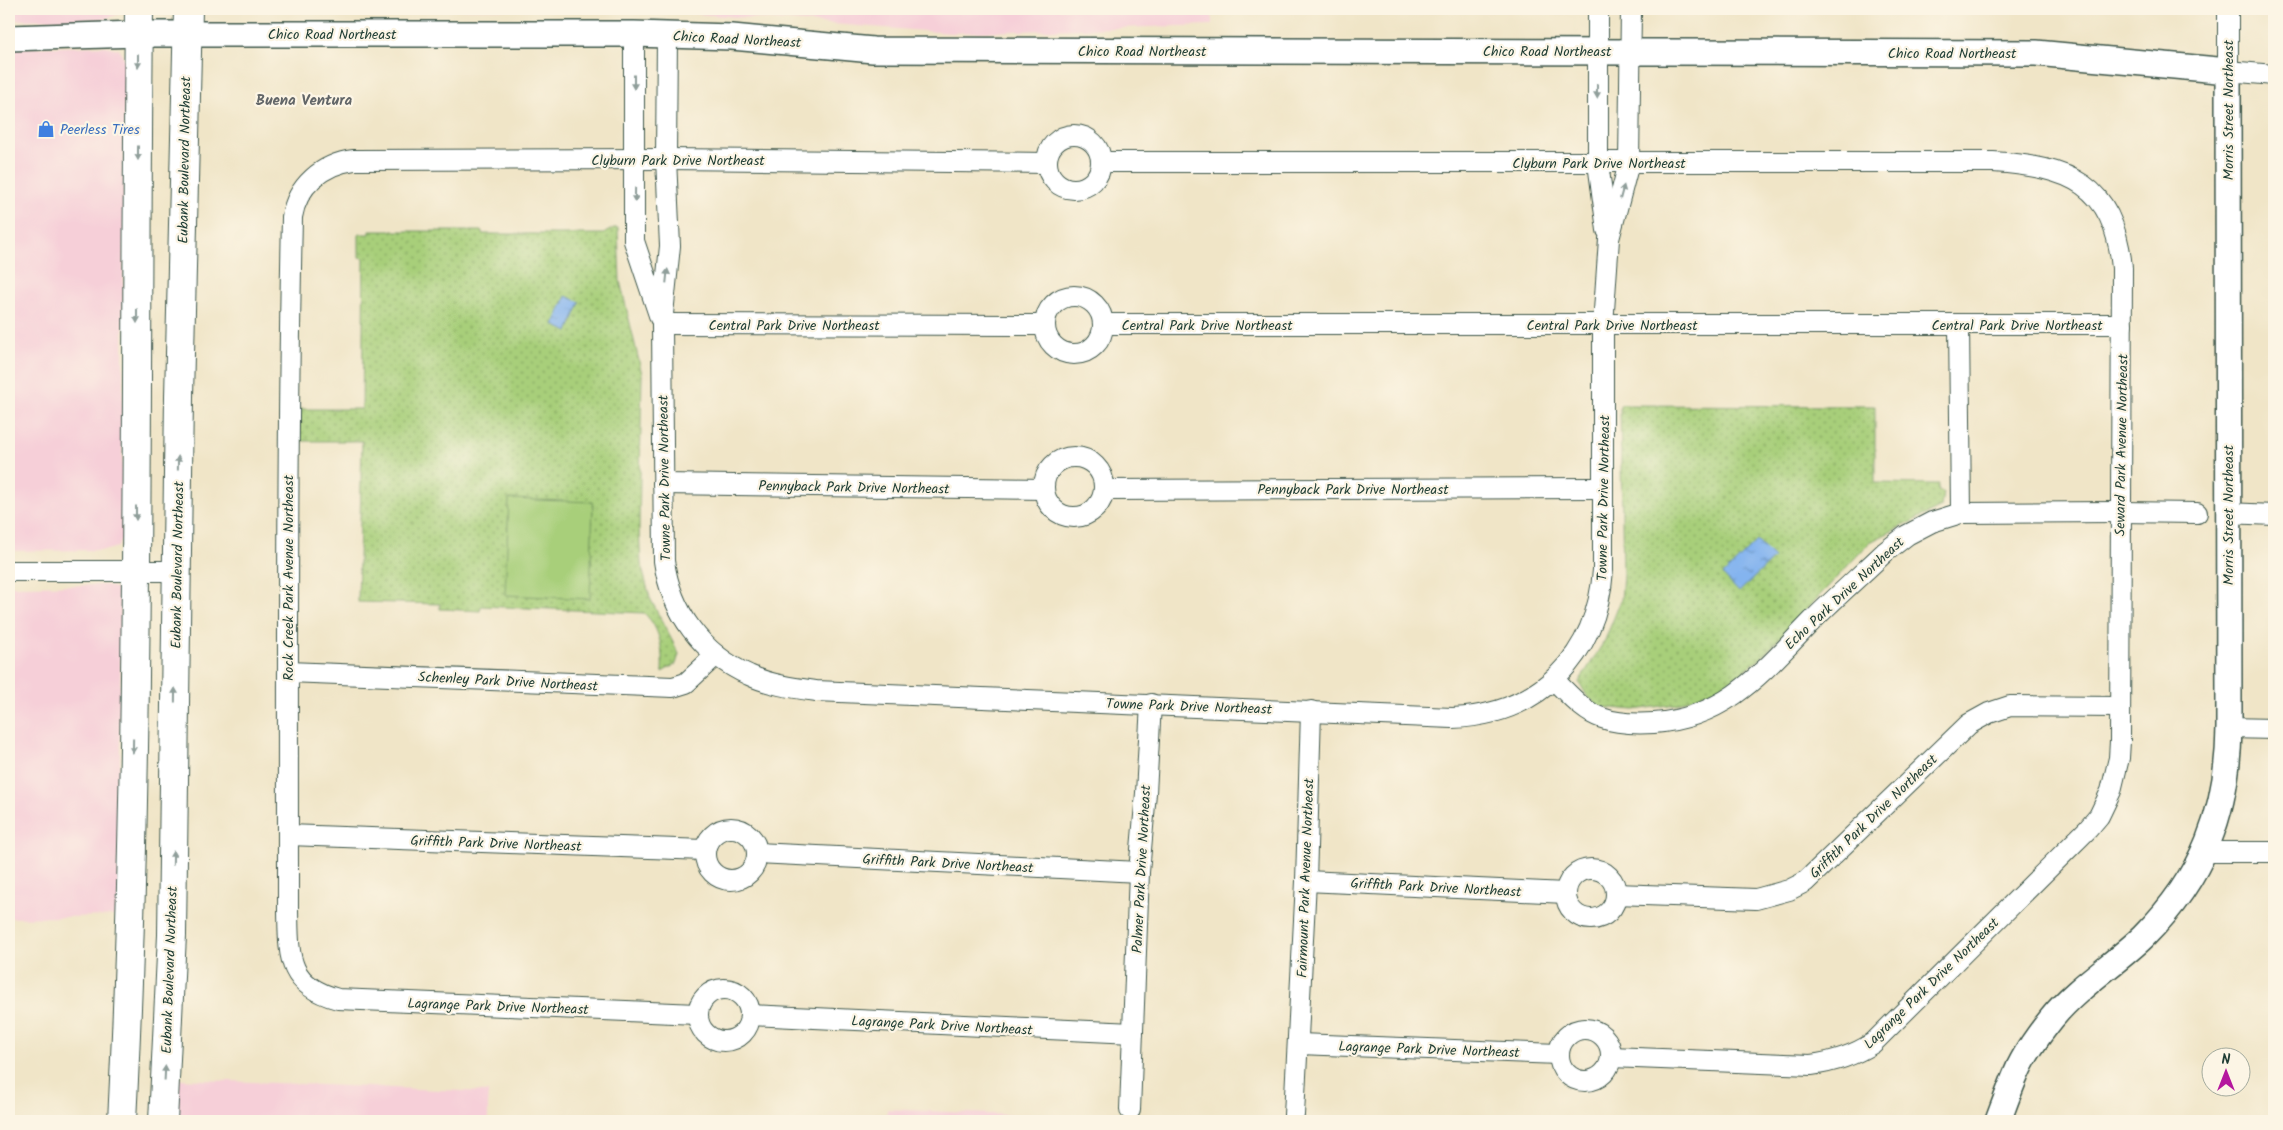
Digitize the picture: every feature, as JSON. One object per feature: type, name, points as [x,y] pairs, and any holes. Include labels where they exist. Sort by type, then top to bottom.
[{"type":"main road","points":[[122,1121],[128,996],[136,570],[139,22]]},
{"type":"main road","name":"Eubank Boulevard Northeast","points":[[163,1121],[172,935],[188,22]]},
{"type":"street","name":"Towne Park Drive Northeast","points":[[1598,9],[1598,163],[1609,239]]},
{"type":"street","name":"Towne Park Drive Northeast","points":[[667,35],[666,159],[670,246],[662,324],[664,561],[670,590],[676,607],[698,640],[716,655],[749,675],[783,686],[816,691],[1468,718],[1515,705],[1536,695],[1554,680],[1578,650],[1591,626],[1599,603],[1603,570],[1603,325],[1609,239],[1629,163],[1631,9]]},
{"type":"street","name":"Morris Street Northeast","points":[[1998,1121],[2018,1070],[2053,1016],[2096,976],[2143,937],[2178,897],[2205,852],[2220,805],[2227,774],[2229,728],[2227,513],[2228,9]]},
{"type":"street","name":"Chico Road Northeast","points":[[9,38],[139,22],[188,22],[732,37],[872,50],[2036,53],[2274,75]]},
{"type":"street","name":"Towne Park Drive Northeast","points":[[634,34],[634,241],[662,324]]},
{"type":"street","points":[[1066,136],[1081,136],[1093,143],[1100,155],[1101,162],[1098,176],[1088,186],[1074,189],[1058,184],[1049,171],[1047,163],[1048,156],[1055,144],[1066,136]]},
{"type":"street","name":"Clyburn Park Drive Northeast","points":[[314,178],[340,162],[354,160],[666,159],[1047,163]]},
{"type":"street","name":"Clyburn Park Drive Northeast","points":[[1101,162],[2002,163],[2030,165],[2056,171],[2075,179],[2090,190]]},
{"type":"street","name":"Rock Creek Park Avenue Northeast","points":[[303,981],[292,966],[289,954],[288,672],[292,217],[300,193],[314,178]]},
{"type":"street","name":"Seward Park Avenue Northeast","points":[[2090,190],[2103,204],[2120,250],[2122,324],[2119,707]]},
{"type":"street","name":"Central Park Drive Northeast","points":[[1075,297],[1094,305],[1099,311],[1103,324],[1102,333],[1093,347],[1079,354],[1062,352],[1055,347],[1046,333],[1047,317],[1054,305],[1067,298],[1075,297]]},
{"type":"street","name":"Central Park Drive Northeast","points":[[662,324],[1046,325]]},
{"type":"street","name":"Central Park Drive Northeast","points":[[1103,324],[2122,324]]},
{"type":"street","points":[[1959,324],[1961,513]]},
{"type":"street","points":[[1074,457],[1082,458],[1096,467],[1103,482],[1104,490],[1095,508],[1088,514],[1068,516],[1059,513],[1052,507],[1046,499],[1044,490],[1049,471],[1064,459],[1074,457]]},
{"type":"street","name":"Pennyback Park Drive Northeast","points":[[663,484],[1044,490]]},
{"type":"street","name":"Pennyback Park Drive Northeast","points":[[1104,490],[1602,488]]},
{"type":"street","name":"Echo Park Drive Northeast","points":[[1554,680],[1587,710],[1600,718],[1636,724],[1674,721],[1693,717],[1724,702],[1751,683],[1885,552],[1907,535],[1932,522],[1961,513],[2197,513]]},
{"type":"street","points":[[2227,513],[2274,515]]},
{"type":"street","points":[[9,571],[177,571]]},
{"type":"street","name":"Schenley Park Drive Northeast","points":[[288,672],[674,687],[686,683],[716,655]]},
{"type":"street","name":"Palmer Park Drive Northeast","points":[[1130,1110],[1139,872],[1146,794],[1150,704]]},
{"type":"street","name":"Griffith Park Drive Northeast","points":[[1616,894],[1756,899],[1790,890],[1805,882],[1969,724],[1999,709],[2020,705],[2119,707]]},
{"type":"street","name":"Lagrange Park Drive Northeast","points":[[1611,1057],[1810,1065],[1827,1063],[1856,1054],[1872,1043],[2067,852],[2099,816],[2111,791],[2119,758],[2119,707]]},
{"type":"street","name":"Fairmount Park Avenue Northeast","points":[[1294,1115],[1306,881],[1311,711]]},
{"type":"street","points":[[2229,728],[2274,729]]},
{"type":"street","points":[[730,828],[738,828],[752,838],[757,853],[756,862],[747,875],[731,880],[714,874],[705,859],[705,850],[713,835],[730,828]]},
{"type":"street","name":"Griffith Park Drive Northeast","points":[[288,835],[705,850]]},
{"type":"street","points":[[2205,852],[2274,852]]},
{"type":"street","name":"Griffith Park Drive Northeast","points":[[757,853],[1139,872]]},
{"type":"street","points":[[1593,869],[1608,876],[1614,883],[1616,894],[1612,908],[1606,914],[1590,919],[1576,914],[1570,908],[1566,893],[1568,885],[1578,873],[1593,869]]},
{"type":"street","name":"Griffith Park Drive Northeast","points":[[1306,881],[1566,893]]},
{"type":"street","name":"Lagrange Park Drive Northeast","points":[[303,981],[328,996],[350,1000],[697,1014]]},
{"type":"street","points":[[729,989],[744,998],[750,1015],[745,1031],[739,1037],[723,1042],[707,1036],[698,1022],[697,1014],[704,997],[711,992],[729,989]]},
{"type":"street","name":"Lagrange Park Drive Northeast","points":[[750,1015],[1133,1033]]},
{"type":"street","points":[[1586,1029],[1601,1035],[1606,1041],[1611,1057],[1604,1072],[1588,1081],[1571,1077],[1564,1071],[1559,1054],[1564,1040],[1577,1030],[1586,1029]]},
{"type":"street","name":"Lagrange Park Drive Northeast","points":[[1299,1044],[1559,1054]]},
{"type":"shaded area","points":[[9,9],[122,9],[119,14],[105,19],[9,20]]},
{"type":"shaded area","points":[[219,9],[1212,9],[1212,25],[952,33],[645,10]]},
{"type":"shaded area","points":[[106,46],[119,49],[125,60],[122,537],[118,547],[107,550],[9,551],[9,48]]},
{"type":"shaded area","points":[[107,585],[117,589],[121,595],[119,916],[9,918],[9,586]]},
{"type":"shaded area","points":[[179,1079],[488,1092],[488,1121],[176,1121]]},
{"type":"shaded area","points":[[887,1109],[1011,1115],[1158,1121],[887,1121]]},
{"type":"green space","points":[[618,228],[620,281],[642,374],[639,530],[641,564],[650,598],[679,654],[676,664],[662,672],[660,641],[650,619],[644,613],[481,606],[480,611],[440,609],[440,604],[358,602],[362,441],[299,441],[299,409],[362,409],[364,258],[359,257],[359,234],[370,234],[370,231],[482,231],[482,234],[603,234]]},
{"type":"green space","points":[[1620,405],[1875,406],[1875,483],[1939,484],[1938,491],[1943,492],[1941,507],[1870,542],[1759,660],[1718,689],[1676,704],[1634,710],[1600,707],[1587,696],[1579,682],[1605,640],[1621,600],[1623,575]]},
{"type":"green space","points":[[509,499],[593,502],[590,599],[505,595]]},
{"type":"water","points":[[566,296],[580,302],[568,332],[554,325]]},
{"type":"water","points":[[1757,541],[1774,558],[1739,592],[1723,575]]},
{"type":"place","name":"Peerless Tires","points":[[46,129]]},
{"type":"district","name":"Buena Ventura","points":[[304,100]]}]
